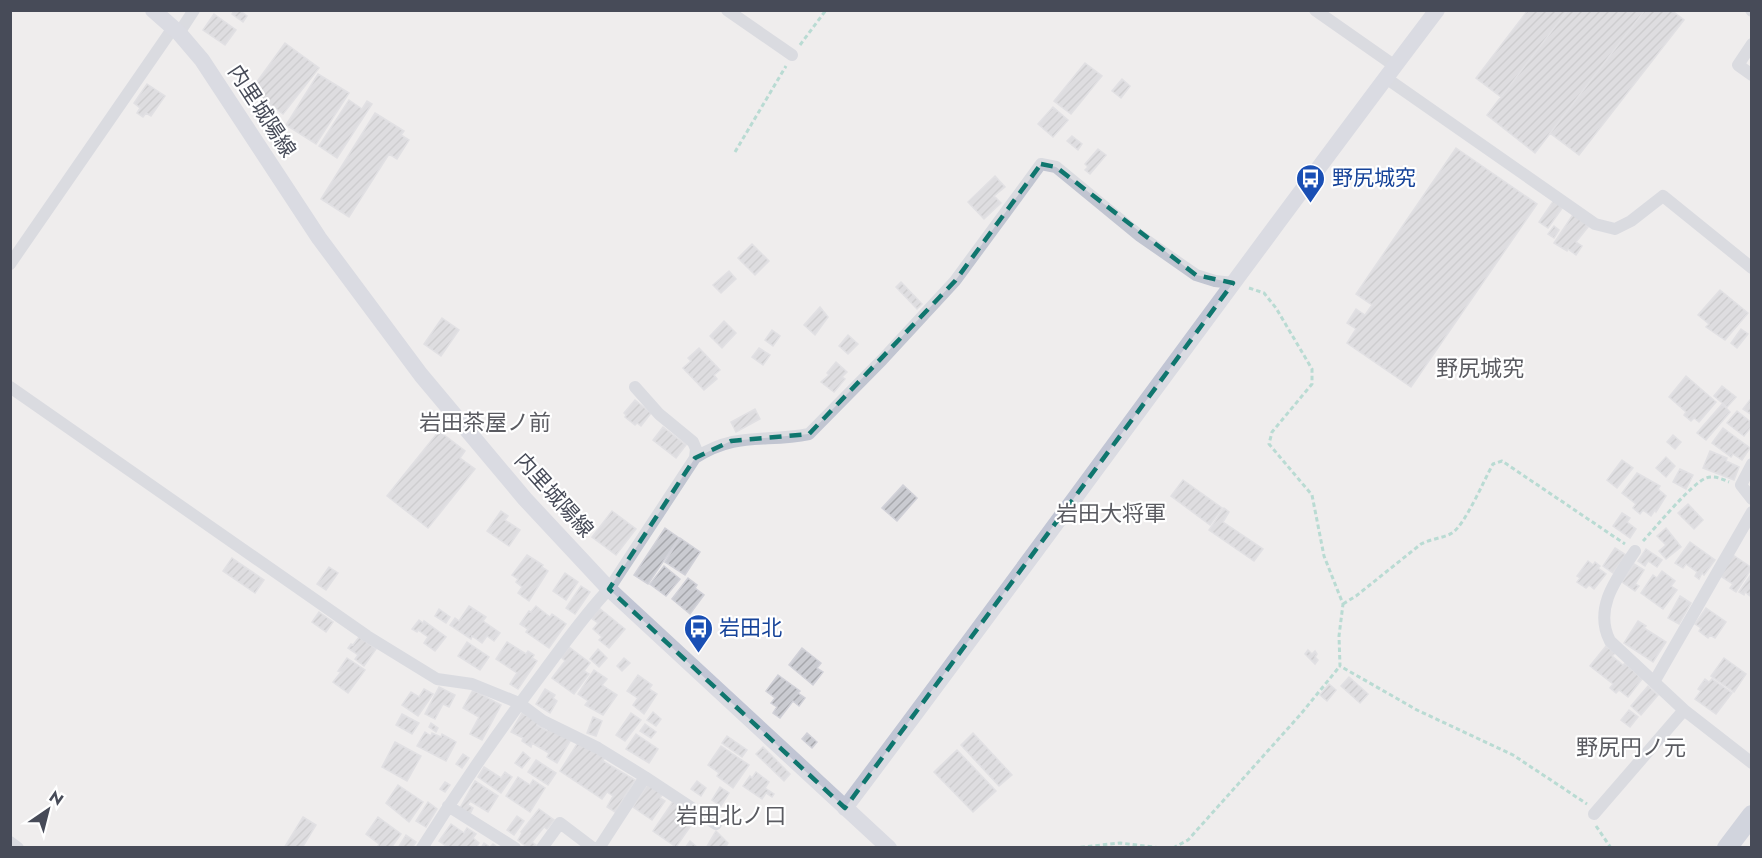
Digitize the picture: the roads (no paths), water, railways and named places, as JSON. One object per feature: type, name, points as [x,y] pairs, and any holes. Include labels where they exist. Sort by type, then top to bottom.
[{"type":"main road","name":"内里城陽線","points":[[153,10],[202,60],[319,238],[421,375],[525,500],[609,589],[889,848]]},
{"type":"main road","points":[[845,808],[1437,10]]},
{"type":"main road","points":[[1727,848],[1752,815]]},
{"type":"street","points":[[10,264],[176,31],[194,10]]},
{"type":"street","points":[[727,10],[792,55]]},
{"type":"street","points":[[1315,10],[1390,72],[1595,224],[1615,229],[1631,221],[1663,196],[1752,268]]},
{"type":"street","points":[[1752,44],[1738,65],[1752,75]]},
{"type":"street","points":[[422,848],[448,806],[519,704],[592,606],[609,589],[695,458],[706,450],[731,441],[796,437],[809,434],[882,360],[955,280],[1041,164],[1056,167],[1140,236],[1196,275],[1215,281],[1233,283]]},
{"type":"street","points":[[10,387],[400,657],[436,679],[472,684],[519,704],[543,721],[598,748],[716,824]]},
{"type":"street","points":[[635,387],[659,414],[693,442],[696,449],[695,458]]},
{"type":"street","points":[[1752,464],[1741,485],[1752,499]]},
{"type":"street","points":[[1654,682],[1752,512]]},
{"type":"street","points":[[1635,551],[1609,591],[1603,620],[1604,630],[1610,641],[1684,710],[1752,762]]},
{"type":"street","points":[[1594,814],[1684,710]]},
{"type":"street","points":[[599,848],[645,777]]},
{"type":"street","points":[[448,806],[515,848]]},
{"type":"street","points":[[542,848],[560,823],[593,848]]},
{"type":"street","points":[[10,842],[18,848]]},
{"type":"place","name":"野尻城究","points":[[1311,204]]},
{"type":"place","name":"岩田北","points":[[698,654]]},
{"type":"district","name":"野尻城究","points":[[1480,368]]},
{"type":"district","name":"岩田茶屋ノ前","points":[[485,422]]},
{"type":"district","name":"岩田大将軍","points":[[1111,513]]},
{"type":"district","name":"野尻円ノ元","points":[[1631,747]]},
{"type":"district","name":"岩田北ノ口","points":[[731,815]]}]
